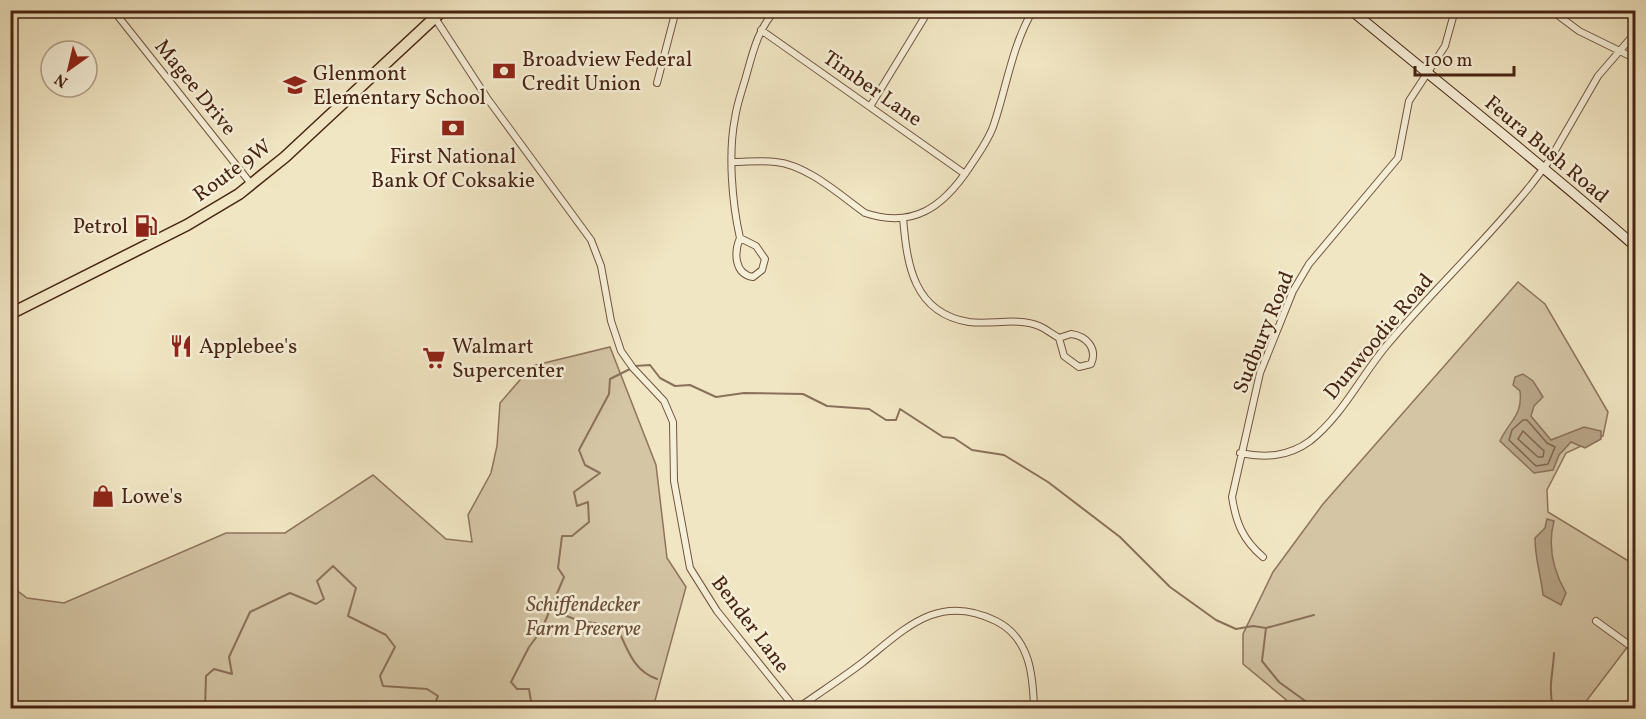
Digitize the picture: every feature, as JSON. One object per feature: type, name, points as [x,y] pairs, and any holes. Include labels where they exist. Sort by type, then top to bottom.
[{"type":"main road","name":"Feura Bush Road","points":[[1351,10],[1425,74],[1508,137],[1543,170],[1635,247]]},
{"type":"main road","name":"Route 9W","points":[[10,314],[187,225],[252,185],[439,14]]},
{"type":"street","name":"Magee Drive","points":[[113,10],[252,185]]},
{"type":"street","points":[[657,83],[676,10]]},
{"type":"street","points":[[740,238],[756,246],[765,259],[762,270],[753,277],[742,273],[737,263],[740,238],[735,218],[733,162],[735,118],[761,30],[776,10]]},
{"type":"street","points":[[871,105],[929,10]]},
{"type":"street","points":[[733,162],[777,162],[789,165],[810,176],[865,213],[884,219],[903,218],[933,208],[949,195],[965,174],[994,125],[1016,44],[1033,10]]},
{"type":"street","name":"Sudbury Road","points":[[1263,557],[1244,538],[1234,513],[1232,488],[1260,373],[1293,291],[1309,264],[1394,164],[1401,150],[1409,101],[1449,37],[1455,10]]},
{"type":"street","points":[[1551,10],[1579,31],[1635,59]]},
{"type":"street","name":"Bender Lane","points":[[439,14],[488,98],[591,240],[601,266],[611,321],[621,351],[633,368],[664,401],[671,416],[675,439],[675,489],[688,561],[694,575],[717,611],[796,708]]},
{"type":"street","name":"Timber Lane","points":[[761,30],[871,105],[965,174]]},
{"type":"street","name":"Dunwoodie Road","points":[[1240,453],[1274,456],[1295,450],[1310,441],[1346,401],[1386,346],[1517,202],[1543,170],[1598,76],[1635,32]]},
{"type":"street","points":[[903,218],[909,270],[919,290],[935,307],[950,317],[969,322],[1037,325],[1059,338],[1071,334],[1088,341],[1094,351],[1091,364],[1079,367],[1068,361],[1060,351],[1059,338]]},
{"type":"street","points":[[796,708],[918,620],[950,610],[984,615],[1012,633],[1029,660],[1034,708]]},
{"type":"street","points":[[1596,621],[1635,650]]},
{"type":"green space","points":[[1518,282],[1545,304],[1608,412],[1603,436],[1566,453],[1547,490],[1548,512],[1635,565],[1635,637],[1581,708],[1296,708],[1243,664],[1243,634],[1273,572],[1323,504]]},
{"type":"green space","name":"Schiffendecker Farm Preserve","points":[[610,347],[656,465],[667,558],[686,587],[653,708],[11,708],[11,586],[27,598],[64,603],[226,533],[285,533],[373,475],[446,539],[472,542],[468,515],[491,473],[497,446],[500,403],[532,366]]},
{"type":"water","points":[[1523,374],[1533,381],[1543,397],[1534,406],[1531,416],[1551,440],[1584,427],[1601,431],[1601,439],[1585,448],[1571,442],[1559,455],[1553,470],[1534,473],[1500,441],[1517,413],[1520,391],[1513,385],[1515,377]]},
{"type":"water","points":[[1547,519],[1554,521],[1551,540],[1552,558],[1566,593],[1561,605],[1543,595],[1537,560],[1535,538],[1545,528]]},
{"type":"waterway","points":[[635,366],[650,365],[660,378],[675,386],[690,385],[716,397],[744,393],[803,394],[827,406],[869,409],[886,420],[896,420],[900,409],[943,437],[954,438],[972,450],[1004,455],[1048,482],[1120,537],[1170,587],[1216,620],[1236,629],[1253,626],[1266,628],[1262,661],[1279,682],[1315,708]]},
{"type":"waterway","points":[[532,708],[529,689],[517,689],[511,682],[529,647],[541,631],[564,577],[558,568],[562,536],[572,536],[589,522],[588,502],[577,506],[574,492],[600,473],[585,465],[579,450],[609,394],[610,379],[630,369]]},
{"type":"waterway","points":[[205,708],[206,676],[214,669],[232,674],[229,657],[250,612],[290,593],[316,604],[324,599],[317,581],[333,566],[356,588],[348,616],[386,635],[395,647],[380,676],[383,686],[427,689],[438,696],[433,708]]},
{"type":"waterway","points":[[549,609],[577,620],[617,627],[636,665],[657,679]]},
{"type":"waterway","points":[[1266,628],[1314,615]]},
{"type":"waterway","points":[[1553,708],[1551,686],[1554,653]]},
{"type":"place","name":"Broadview Federal Credit Union","points":[[504,71]]},
{"type":"place","name":"Glenmont Elementary School","points":[[295,85]]},
{"type":"place","name":"First National Bank Of Coksakie","points":[[453,128]]},
{"type":"place","name":"Petrol","points":[[146,226]]},
{"type":"place","name":"Applebee's","points":[[181,346]]},
{"type":"place","name":"Walmart Supercenter","points":[[434,358]]},
{"type":"place","name":"Lowe's","points":[[103,496]]}]
